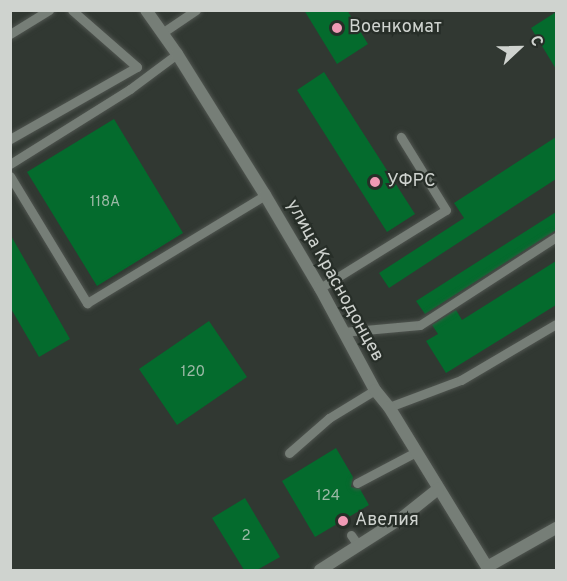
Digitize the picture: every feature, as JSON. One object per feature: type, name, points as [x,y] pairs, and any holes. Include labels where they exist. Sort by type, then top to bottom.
[{"type":"street","name":"улица Краснодонцев","points":[[146,10],[177,54],[265,195],[320,288],[375,390],[389,407],[486,569]]},
{"type":"street","points":[[320,570],[355,540],[403,517],[438,489]]},
{"type":"street","points":[[486,569],[556,528]]},
{"type":"lane","points":[[10,34],[49,10]]},
{"type":"lane","points":[[10,139],[137,67],[72,10]]},
{"type":"lane","points":[[162,33],[196,10]]},
{"type":"lane","points":[[10,164],[130,89],[177,54]]},
{"type":"lane","points":[[320,288],[446,210],[401,137]]},
{"type":"lane","points":[[10,176],[87,303],[265,195]]},
{"type":"lane","points":[[343,332],[420,325],[556,237]]},
{"type":"lane","points":[[389,407],[462,380],[556,324]]},
{"type":"lane","points":[[289,453],[329,418],[375,390]]},
{"type":"lane","points":[[357,483],[416,452]]},
{"type":"building","name":"Военкомат","points":[[304,10],[347,10],[368,44],[337,64]]},
{"type":"building","points":[[556,12],[556,69],[531,28]]},
{"type":"building","name":"УФРС","points":[[324,72],[415,214],[387,232],[297,90]]},
{"type":"building","points":[[114,119],[183,233],[97,286],[27,172]]},
{"type":"building","points":[[556,137],[556,179],[389,288],[379,273],[464,218],[454,203]]},
{"type":"building","points":[[556,212],[556,230],[425,314],[416,301]]},
{"type":"building","points":[[10,234],[70,339],[39,357],[10,307]]},
{"type":"building","points":[[556,261],[556,305],[446,373],[426,341],[438,334],[432,325],[456,310],[462,320]]},
{"type":"building","points":[[209,321],[247,377],[177,425],[139,369]]},
{"type":"building","points":[[336,448],[353,477],[351,487],[360,489],[369,505],[315,537],[282,481]]},
{"type":"building","points":[[245,498],[280,557],[257,570],[244,570],[212,518]]},
{"type":"place","name":"Военкомат","points":[[337,28]]},
{"type":"place","name":"УФРС","points":[[375,182]]},
{"type":"place","name":"Авелия","points":[[343,521]]}]
